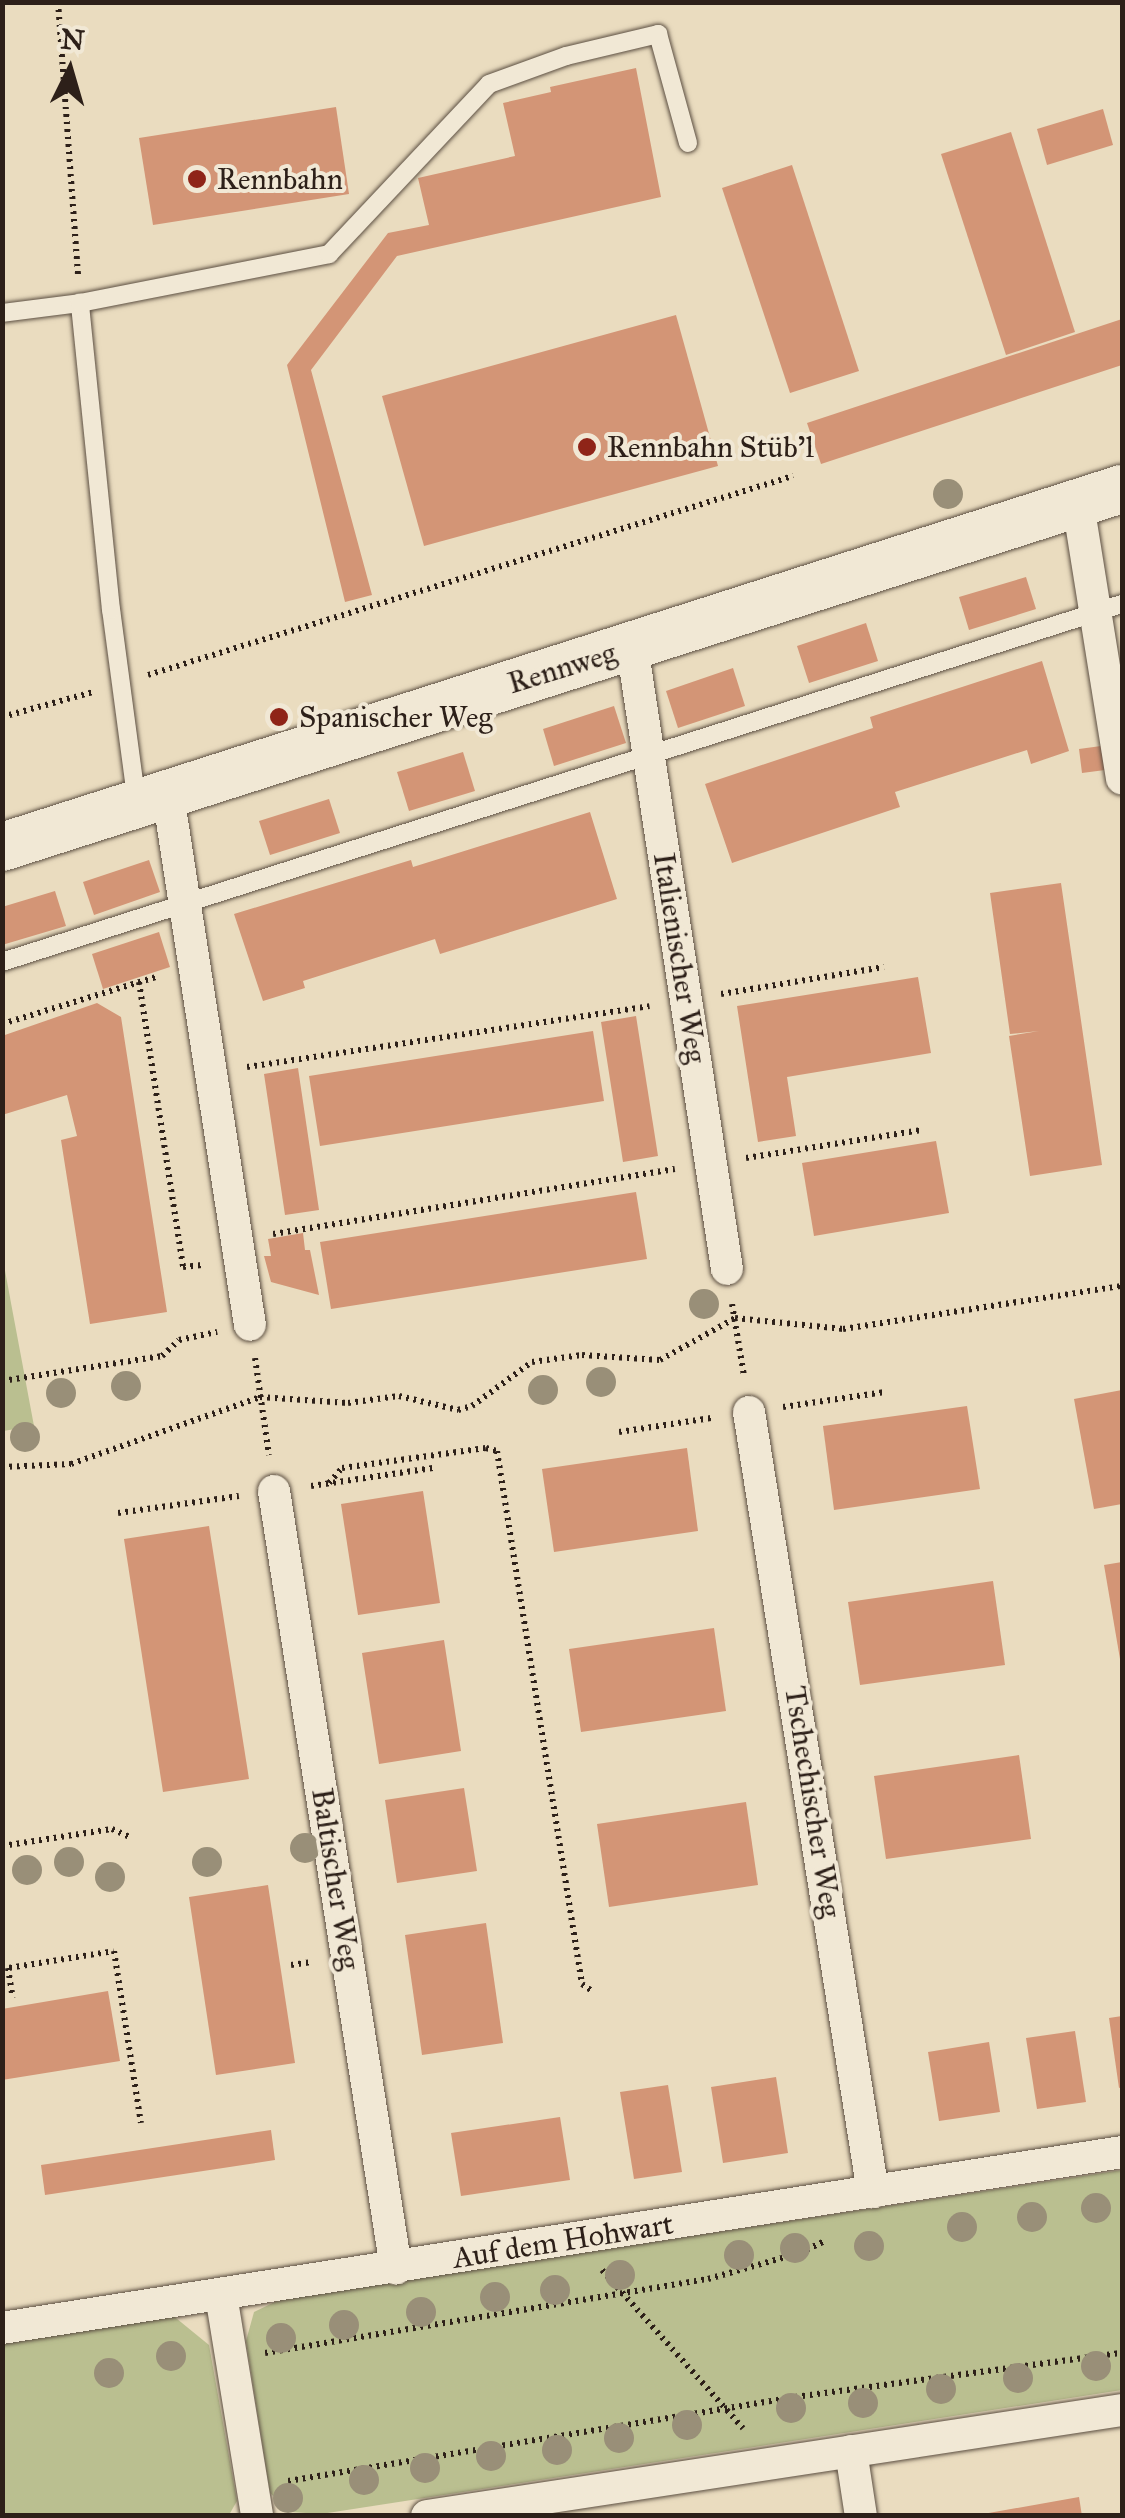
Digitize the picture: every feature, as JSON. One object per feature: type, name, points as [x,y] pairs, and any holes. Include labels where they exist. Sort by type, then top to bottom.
[{"type":"street","name":"Rennweg","points":[[2,848],[1122,489]]},
{"type":"street","points":[[1078,504],[1110,608],[1122,778]]},
{"type":"street","name":"Italienischer Weg","points":[[632,646],[727,1269]]},
{"type":"street","points":[[153,800],[184,904],[250,1325]]},
{"type":"street","name":"Tschechischer Weg","points":[[750,1412],[873,2192]]},
{"type":"street","name":"Baltischer Weg","points":[[274,1491],[396,2268]]},
{"type":"street","name":"Auf dem Hohwart","points":[[2,2328],[1122,2152]]},
{"type":"street","points":[[221,2296],[255,2501]]},
{"type":"street","points":[[427,2516],[1122,2410]]},
{"type":"street","points":[[851,2450],[861,2516]]},
{"type":"lane","points":[[2,313],[80,303],[329,254],[489,84],[566,56],[658,34],[688,143]]},
{"type":"lane","points":[[80,303],[120,684],[153,800]]},
{"type":"lane","points":[[2,962],[649,752],[1110,608]]},
{"type":"path","points":[[58,2],[80,303]]},
{"type":"path","points":[[2,717],[793,476]]},
{"type":"path","points":[[2,1024],[194,966]]},
{"type":"path","points":[[211,1072],[884,967]]},
{"type":"path","points":[[139,982],[183,1268],[238,1249],[920,1130]]},
{"type":"path","points":[[727,1269],[750,1412]]},
{"type":"path","points":[[2,1467],[72,1464],[260,1397],[348,1403],[400,1396],[458,1410],[472,1406],[532,1362],[582,1355],[660,1360],[734,1318],[842,1329],[1122,1286]]},
{"type":"path","points":[[2,1381],[162,1356],[179,1340],[250,1325],[274,1491]]},
{"type":"path","points":[[329,1483],[342,1468],[486,1448],[497,1451],[582,1984],[592,1991]]},
{"type":"path","points":[[2,1846],[112,1829],[130,1837]]},
{"type":"path","points":[[13,1998],[5,1969],[114,1951],[142,2122]]},
{"type":"path","points":[[1009,2212],[1039,2207]]},
{"type":"path","points":[[1022,2210],[1026,2226]]},
{"type":"path","points":[[231,2358],[620,2290],[708,2280],[842,2238]]},
{"type":"path","points":[[574,2240],[773,2462]]},
{"type":"path","points":[[255,2501],[726,2408],[1122,2353]]},
{"type":"green space","points":[[2,1260],[34,1426],[3,1431]]},
{"type":"green space","points":[[1122,2170],[1122,2390],[321,2514],[291,2512],[270,2493],[246,2341],[254,2312],[281,2299]]},
{"type":"green space","points":[[171,2314],[209,2345],[237,2501],[229,2515],[3,2516],[3,2340]]},
{"type":"building","points":[[636,68],[661,197],[397,256],[311,370],[372,595],[345,602],[287,365],[388,233],[429,225],[418,178],[515,156],[503,103],[551,92],[550,87]]},
{"type":"building","points":[[336,107],[349,194],[153,225],[139,138]]},
{"type":"building","points":[[1103,109],[1113,145],[1047,165],[1037,129]]},
{"type":"building","points":[[1011,132],[1075,332],[1006,355],[941,154]]},
{"type":"building","points":[[792,165],[859,371],[790,393],[722,188]]},
{"type":"building","points":[[676,315],[718,466],[424,546],[382,396]]},
{"type":"building","points":[[1122,319],[1122,365],[821,464],[807,423]]},
{"type":"building","points":[[1026,577],[1036,609],[969,630],[959,597]]},
{"type":"building","points":[[866,623],[878,661],[809,683],[797,646]]},
{"type":"building","points":[[1042,661],[1069,751],[1031,764],[1027,750],[895,792],[900,807],[732,863],[705,784],[873,728],[870,717]]},
{"type":"building","points":[[733,668],[745,706],[678,728],[666,691]]},
{"type":"building","points":[[614,706],[626,743],[554,766],[543,729]]},
{"type":"building","points":[[1101,746],[1105,770],[1082,773],[1079,749]]},
{"type":"building","points":[[463,752],[475,791],[409,811],[397,772]]},
{"type":"building","points":[[329,799],[340,833],[270,855],[259,821]]},
{"type":"building","points":[[590,812],[617,899],[440,954],[435,939],[303,981],[305,988],[263,1001],[234,914],[411,860],[413,867]]},
{"type":"building","points":[[149,860],[160,892],[94,915],[83,882]]},
{"type":"building","points":[[1061,883],[1102,1165],[1030,1176],[1009,1036],[1039,1031],[1010,1034],[990,893]]},
{"type":"building","points":[[55,891],[66,926],[2,945],[2,907]]},
{"type":"building","points":[[159,932],[170,967],[103,989],[92,954]]},
{"type":"building","points":[[918,977],[931,1053],[787,1077],[796,1136],[758,1142],[737,1006]]},
{"type":"building","points":[[97,1003],[121,1017],[167,1312],[90,1324],[61,1140],[77,1136],[67,1095],[2,1115],[2,1036]]},
{"type":"building","points":[[636,1016],[658,1156],[623,1162],[601,1022]]},
{"type":"building","points":[[593,1031],[604,1101],[320,1146],[309,1076]]},
{"type":"building","points":[[298,1068],[319,1210],[285,1215],[264,1074]]},
{"type":"building","points":[[936,1141],[949,1213],[814,1236],[802,1163]]},
{"type":"building","points":[[636,1192],[647,1259],[331,1309],[320,1242]]},
{"type":"building","points":[[303,1233],[319,1295],[271,1282],[264,1256],[271,1256],[268,1239]]},
{"type":"building","points":[[1122,1390],[1122,1504],[1094,1509],[1074,1399]]},
{"type":"building","points":[[967,1406],[980,1489],[834,1510],[823,1426]]},
{"type":"building","points":[[687,1448],[698,1531],[554,1552],[542,1469]]},
{"type":"building","points":[[423,1491],[440,1603],[358,1615],[341,1504]]},
{"type":"building","points":[[209,1526],[249,1779],[163,1792],[124,1539]]},
{"type":"building","points":[[1122,1562],[1122,1659],[1120,1659],[1104,1565]]},
{"type":"building","points":[[993,1581],[1005,1665],[860,1685],[848,1602]]},
{"type":"building","points":[[714,1628],[726,1711],[581,1732],[569,1649]]},
{"type":"building","points":[[444,1640],[461,1751],[379,1764],[362,1653]]},
{"type":"building","points":[[1019,1755],[1031,1839],[886,1859],[874,1776]]},
{"type":"building","points":[[464,1788],[477,1871],[397,1883],[385,1800]]},
{"type":"building","points":[[746,1802],[758,1885],[609,1907],[597,1824]]},
{"type":"building","points":[[268,1885],[295,2063],[216,2075],[189,1897]]},
{"type":"building","points":[[486,1923],[503,2043],[422,2055],[405,1935]]},
{"type":"building","points":[[108,1991],[120,2061],[2,2080],[2,2009]]},
{"type":"building","points":[[1122,2016],[1122,2087],[1119,2088],[1109,2018]]},
{"type":"building","points":[[1075,2031],[1086,2102],[1037,2109],[1026,2038]]},
{"type":"building","points":[[989,2042],[1000,2112],[939,2121],[928,2052]]},
{"type":"building","points":[[776,2077],[788,2153],[723,2163],[711,2087]]},
{"type":"building","points":[[668,2085],[682,2172],[634,2179],[620,2092]]},
{"type":"building","points":[[560,2117],[570,2180],[461,2196],[451,2133]]},
{"type":"building","points":[[271,2130],[275,2160],[45,2195],[41,2165]]},
{"type":"building","points":[[1079,2497],[1082,2516],[983,2516],[983,2514]]},
{"type":"place","name":"Rennbahn","points":[[197,179]]},
{"type":"place","name":"Rennbahn Stüb'l","points":[[587,447]]},
{"type":"place","name":"Spanischer Weg","points":[[279,717]]}]
